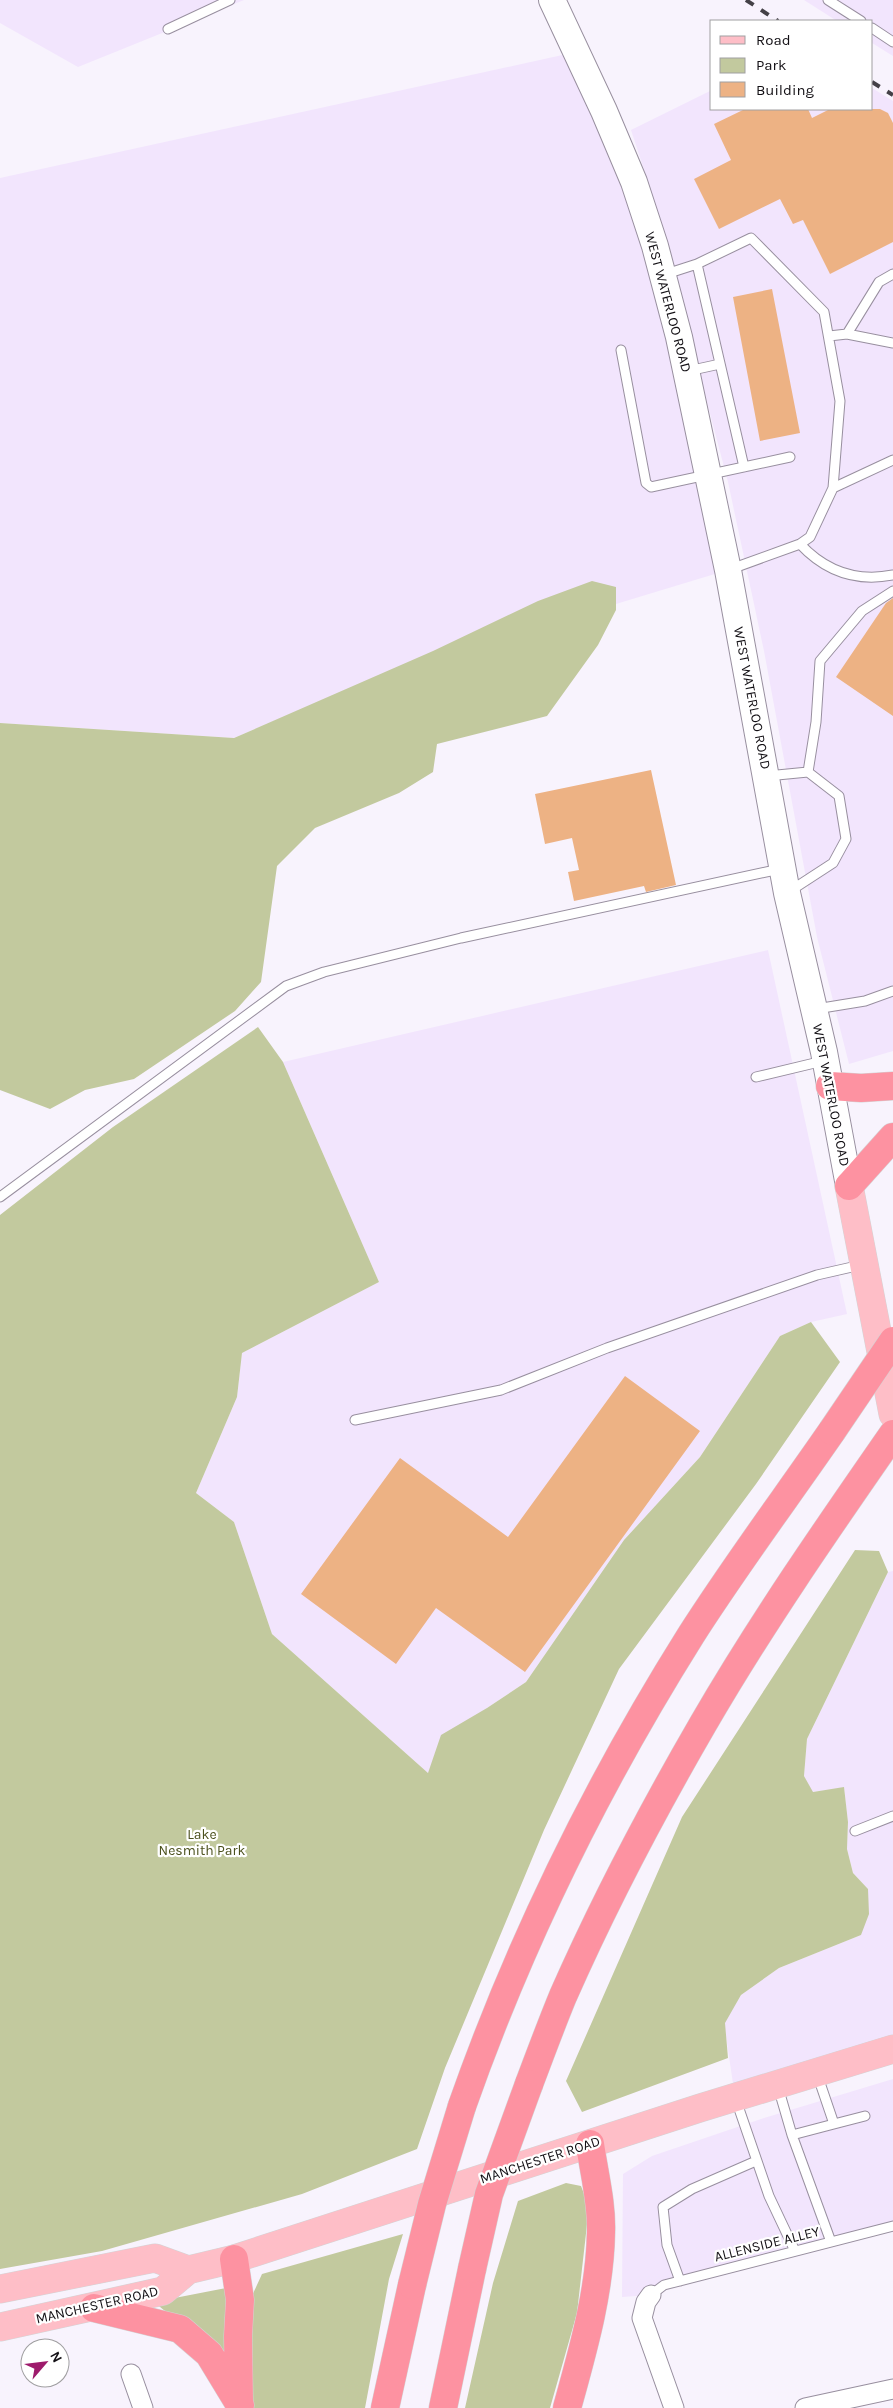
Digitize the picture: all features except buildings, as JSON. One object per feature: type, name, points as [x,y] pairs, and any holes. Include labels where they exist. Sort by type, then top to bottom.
[{"type":"highway","points":[[828,1073],[861,1088],[893,1086]]},
{"type":"highway","points":[[848,1186],[893,1137]]},
{"type":"highway","points":[[385,2408],[432,2204],[462,2106],[484,2044],[554,1881],[628,1739],[692,1634],[893,1341]]},
{"type":"highway","points":[[443,2408],[489,2194],[529,2084],[564,1996],[632,1855],[689,1750],[784,1593],[893,1434]]},
{"type":"highway","points":[[567,2408],[585,2342],[598,2275],[601,2231],[590,2144]]},
{"type":"highway","points":[[234,2259],[240,2300],[238,2336],[240,2407]]},
{"type":"highway","points":[[94,2308],[180,2329],[209,2354],[240,2407]]},
{"type":"main road","name":"WEST WATERLOO ROAD","points":[[552,0],[604,111],[634,182],[663,274],[728,570],[785,881],[828,1073],[848,1186],[893,1414]]},
{"type":"main road","name":"MANCHESTER ROAD","points":[[0,2327],[94,2308],[163,2291],[188,2270],[234,2259],[735,2097],[892,2051]]},
{"type":"main road","points":[[0,2289],[155,2258],[188,2270]]},
{"type":"street","points":[[651,2295],[646,2302],[642,2318],[674,2408]]},
{"type":"street","points":[[131,2374],[142,2408]]},
{"type":"street","points":[[805,2408],[893,2389]]},
{"type":"lane","points":[[168,30],[230,0]]},
{"type":"lane","points":[[828,0],[859,20]]},
{"type":"lane","points":[[873,29],[893,42]]},
{"type":"lane","points":[[663,274],[697,264],[751,238],[824,312],[840,401],[833,488],[810,537],[800,544],[728,570]]},
{"type":"lane","points":[[697,264],[744,467]]},
{"type":"lane","points":[[847,334],[879,282],[893,274]]},
{"type":"lane","points":[[829,336],[847,334],[893,342]]},
{"type":"lane","points":[[621,350],[646,483],[651,487],[790,457]]},
{"type":"lane","points":[[686,372],[720,364]]},
{"type":"lane","points":[[833,488],[893,460]]},
{"type":"lane","points":[[800,544],[812,557],[836,571],[873,579],[893,574]]},
{"type":"lane","points":[[808,772],[816,722],[820,661],[862,611],[893,591]]},
{"type":"lane","points":[[0,1197],[286,986],[324,972],[461,938],[785,881],[833,863],[846,839],[839,796],[808,772],[767,776]]},
{"type":"lane","points":[[814,1010],[865,1001],[893,991]]},
{"type":"lane","points":[[756,1077],[828,1073]]},
{"type":"lane","points":[[355,1420],[501,1390],[607,1348],[817,1275],[864,1264]]},
{"type":"lane","points":[[855,1831],[893,1816]]},
{"type":"lane","points":[[817,2073],[834,2124]]},
{"type":"lane","points":[[777,2084],[792,2135],[831,2242]]},
{"type":"lane","points":[[735,2097],[769,2196],[795,2251]]},
{"type":"lane","points":[[792,2135],[865,2116]]},
{"type":"lane","points":[[680,2280],[667,2246],[663,2207],[692,2190],[756,2161]]},
{"type":"lane","name":"ALLENSIDE ALLEY","points":[[651,2295],[664,2285],[680,2280],[893,2226]]},
{"type":"shaded area","points":[[0,0],[244,0],[78,67],[0,23]]},
{"type":"shaded area","points":[[804,0],[893,0],[893,56],[873,44],[873,20],[835,20]]},
{"type":"shaded area","points":[[576,52],[680,342],[728,570],[379,676],[234,738],[0,723],[0,178]]},
{"type":"shaded area","points":[[873,89],[893,101],[893,1051],[849,1064],[817,937],[764,651],[728,482],[653,197],[631,130],[710,91],[710,110],[873,110]]},
{"type":"shaded area","points":[[768,950],[847,1314],[811,1322],[780,1336],[700,1457],[624,1540],[526,1682],[487,1708],[428,1773],[272,1634],[234,1522],[196,1493],[237,1397],[242,1353],[379,1282],[283,1062]]},
{"type":"shaded area","points":[[893,1571],[893,2049],[735,2097],[724,2023],[741,1995],[779,1968],[861,1935],[868,1889],[853,1873],[847,1849],[848,1822],[844,1788],[812,1792],[804,1776],[807,1739],[888,1572]]},
{"type":"shaded area","points":[[893,2079],[893,2227],[664,2285],[651,2295],[622,2297],[623,2174],[652,2156],[764,2118]]},
{"type":"green space","points":[[592,581],[616,587],[616,610],[598,645],[547,716],[437,744],[433,772],[399,793],[315,828],[277,866],[261,982],[235,1011],[134,1079],[85,1090],[50,1109],[0,1090],[0,723],[234,738],[433,651],[538,601]]},
{"type":"green space","name":"Lake Nesmith Park","points":[[258,1027],[283,1062],[379,1282],[242,1353],[237,1397],[196,1493],[234,1522],[272,1634],[428,1773],[441,1735],[526,1682],[624,1540],[700,1457],[780,1336],[811,1322],[840,1362],[756,1484],[619,1669],[544,1830],[445,2068],[417,2149],[302,2194],[102,2251],[0,2269],[0,1215],[113,1127]]},
{"type":"green space","points":[[855,1550],[879,1551],[888,1572],[807,1739],[804,1776],[813,1792],[844,1787],[848,1822],[847,1849],[853,1873],[868,1889],[869,1914],[861,1935],[779,1968],[741,1995],[725,2023],[728,2058],[582,2112],[566,2081],[682,1817]]},
{"type":"green space","points":[[566,2183],[581,2186],[589,2207],[577,2313],[550,2408],[465,2408],[493,2283],[518,2201]]},
{"type":"green space","points":[[403,2234],[389,2279],[365,2408],[252,2408],[246,2309],[262,2274]]},
{"type":"green space","points":[[226,2288],[227,2362],[154,2302]]},
{"type":"railway","points":[[746,0],[776,20]]},
{"type":"railway","points":[[873,83],[893,95]]}]
